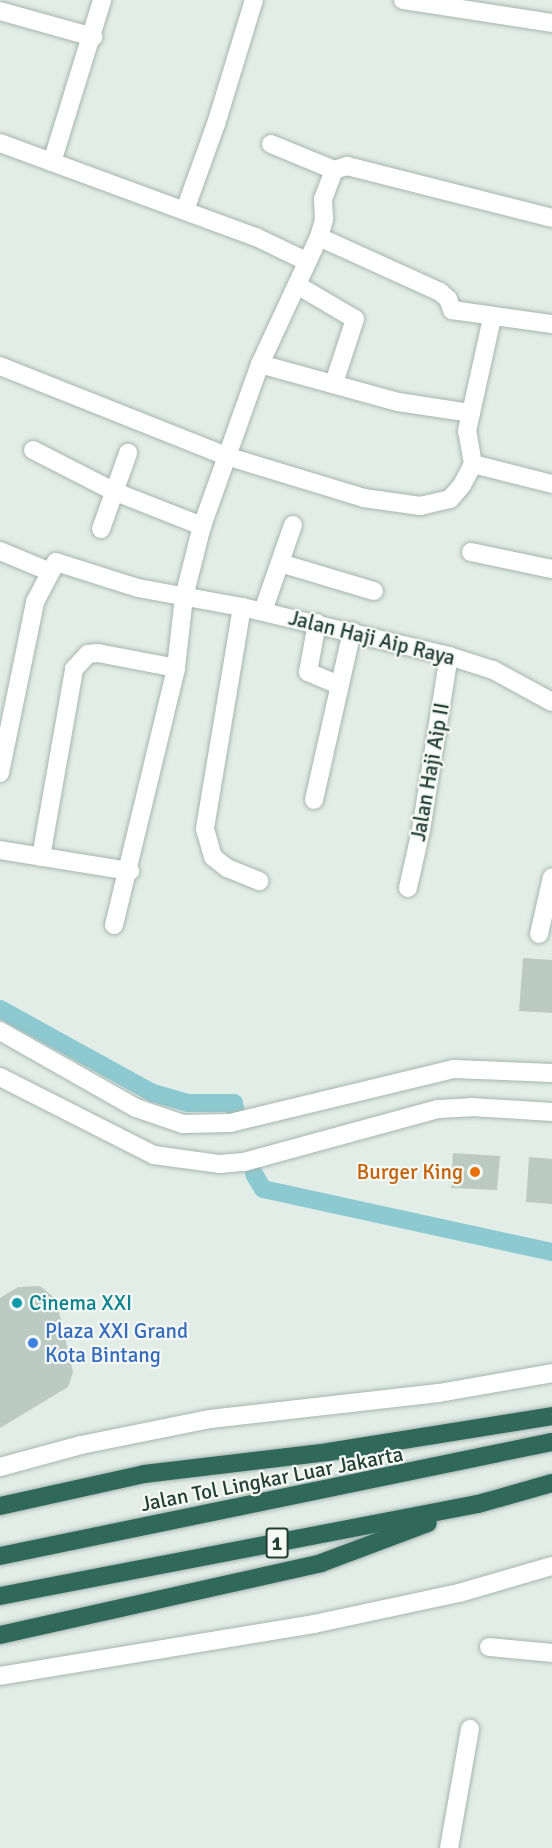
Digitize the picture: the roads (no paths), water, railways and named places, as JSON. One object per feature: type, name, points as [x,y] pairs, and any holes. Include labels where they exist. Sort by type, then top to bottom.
[{"type":"highway","points":[[0,1506],[144,1473],[328,1452],[552,1416]]},
{"type":"highway","name":"Jalan Tol Lingkar Luar Jakarta","points":[[0,1556],[552,1442]]},
{"type":"highway","name":"1","points":[[0,1596],[478,1504],[552,1483]]},
{"type":"highway","points":[[0,1635],[321,1563],[478,1504]]},
{"type":"street","points":[[52,162],[86,45],[93,37],[102,0]]},
{"type":"street","points":[[185,210],[216,124],[254,0]]},
{"type":"street","points":[[403,0],[552,23]]},
{"type":"street","points":[[0,11],[93,37]]},
{"type":"street","points":[[0,144],[185,210],[306,261]]},
{"type":"street","points":[[271,144],[334,170],[347,166],[552,218]]},
{"type":"street","points":[[114,925],[130,871],[176,668],[184,597],[202,526],[260,364],[319,237],[324,219],[323,199],[334,170]]},
{"type":"street","points":[[319,237],[440,292],[448,299],[452,309],[492,318],[552,324]]},
{"type":"street","points":[[297,285],[355,319],[334,383]]},
{"type":"street","points":[[0,366],[226,456],[364,498],[405,506],[450,499],[462,485],[473,464],[467,444],[471,412],[492,318]]},
{"type":"street","points":[[260,364],[398,402],[471,412]]},
{"type":"street","points":[[33,450],[113,491],[202,526]]},
{"type":"street","points":[[101,529],[128,453]]},
{"type":"street","points":[[473,464],[552,484]]},
{"type":"street","points":[[263,612],[293,525]]},
{"type":"street","points":[[0,551],[48,571],[34,602],[0,773]]},
{"type":"street","points":[[471,552],[552,569]]},
{"type":"street","name":"Jalan Haji Aip Raya","points":[[48,571],[60,561],[138,588],[317,623],[449,656],[493,670],[552,702]]},
{"type":"street","points":[[280,563],[374,591]]},
{"type":"street","points":[[242,607],[205,830],[213,857],[226,868],[260,881]]},
{"type":"street","points":[[317,623],[308,672],[338,685]]},
{"type":"street","points":[[314,800],[338,685],[352,631]]},
{"type":"street","points":[[41,857],[74,669],[88,654],[98,652],[176,668]]},
{"type":"street","name":"Jalan Haji Aip II","points":[[408,888],[421,830],[449,656]]},
{"type":"street","points":[[0,850],[130,871]]},
{"type":"street","points":[[539,934],[552,877]]},
{"type":"street","points":[[0,1031],[136,1108],[183,1124],[230,1123],[453,1069],[552,1073]]},
{"type":"street","points":[[0,1077],[154,1155],[220,1164],[244,1162],[438,1109],[471,1107],[552,1112]]},
{"type":"street","points":[[0,1467],[81,1445],[210,1419],[439,1393],[552,1373]]},
{"type":"street","points":[[0,1676],[314,1624],[459,1593],[552,1566]]},
{"type":"street","points":[[489,1647],[552,1653]]},
{"type":"street","points":[[449,1848],[470,1729]]},
{"type":"waterway","points":[[0,1009],[153,1093],[189,1103],[234,1103],[236,1112]]},
{"type":"waterway","points":[[254,1174],[263,1189],[552,1252]]},
{"type":"place","name":"Burger King","points":[[475,1172]]},
{"type":"place","name":"Cinema XXI","points":[[17,1303]]},
{"type":"place","name":"Plaza XXI Grand Kota Bintang","points":[[33,1343]]}]
